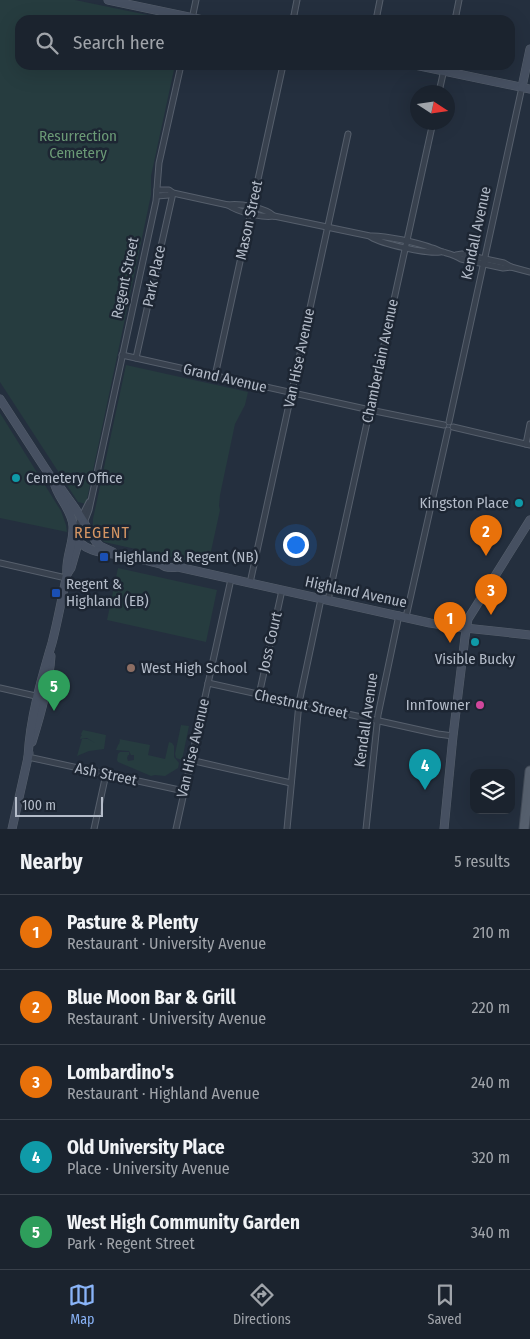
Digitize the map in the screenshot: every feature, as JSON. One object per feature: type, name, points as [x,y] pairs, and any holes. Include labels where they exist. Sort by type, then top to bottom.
[{"type":"main road","points":[[524,829],[530,771]]},
{"type":"street","points":[[108,0],[174,15]]},
{"type":"street","points":[[193,15],[196,0]]},
{"type":"street","points":[[294,15],[298,0]]},
{"type":"street","points":[[377,15],[380,0]]},
{"type":"street","points":[[456,15],[460,0]]},
{"type":"street","name":"Kendall Avenue","points":[[366,829],[377,720],[449,426],[517,109],[526,88],[530,49]]},
{"type":"street","name":"Regent Street","points":[[12,829],[28,757],[29,734],[41,697],[45,666],[66,576],[73,534],[88,513],[157,196],[159,163],[180,70]]},
{"type":"street","name":"Mason Street","points":[[215,376],[282,70]]},
{"type":"street","points":[[441,85],[444,70]]},
{"type":"street","points":[[453,70],[526,88]]},
{"type":"street","name":"Chamberlain Avenue","points":[[287,829],[299,703],[370,410],[431,130]]},
{"type":"street","name":"Van Hise Avenue","points":[[250,583],[348,134]]},
{"type":"street","points":[[157,190],[169,190],[172,193],[228,205],[233,209],[251,210],[266,216],[328,227],[370,236],[380,241],[406,244],[429,252],[441,252],[456,255],[461,259],[484,261],[503,268],[512,267],[530,272]]},
{"type":"street","points":[[157,196],[169,196],[172,193]]},
{"type":"street","name":"Park Place","points":[[136,358],[172,193]]},
{"type":"street","name":"Grand Avenue","points":[[122,355],[528,444]]},
{"type":"street","points":[[0,399],[54,482],[71,515],[73,534],[78,542]]},
{"type":"street","points":[[528,444],[530,424]]},
{"type":"street","name":"Highland Avenue","points":[[54,482],[83,520],[96,542],[100,546],[122,555],[161,564],[164,562],[169,563],[178,567],[436,624],[530,635]]},
{"type":"street","name":"Regent Street","points":[[66,576],[71,568],[83,520]]},
{"type":"street","points":[[444,829],[453,736],[469,616],[530,520]]},
{"type":"street","name":"Highland Avenue","points":[[78,542],[95,552],[122,555]]},
{"type":"street","points":[[0,563],[66,576]]},
{"type":"street","name":"Van Hise Avenue","points":[[176,829],[231,579]]},
{"type":"street","name":"Joss Court","points":[[259,695],[282,590]]},
{"type":"street","name":"Chestnut Street","points":[[208,683],[453,736]]},
{"type":"street","points":[[0,688],[41,697]]},
{"type":"street","name":"Ash Street","points":[[28,757],[184,791]]},
{"type":"street","points":[[190,760],[291,783]]},
{"type":"street","points":[[94,829],[106,774]]},
{"type":"green space","name":"Resurrection Cemetery","points":[[0,0],[75,0],[148,15],[15,15],[15,70],[174,70],[151,176],[151,195],[86,504],[78,502],[0,382]]},
{"type":"green space","points":[[126,365],[248,392],[245,405],[235,424],[208,565],[104,542],[93,526]]},
{"type":"green space","points":[[0,413],[61,511],[67,532],[0,518]]},
{"type":"green space","points":[[118,568],[217,590],[206,642],[107,620]]},
{"type":"green space","points":[[181,725],[189,726],[182,760],[176,758],[175,754]]},
{"type":"green space","points":[[83,730],[106,735],[104,749],[89,751],[77,756],[82,739],[88,739],[95,743],[87,738],[80,739]]},
{"type":"green space","points":[[119,739],[150,745],[148,755],[165,759],[169,742],[172,743],[174,746],[174,757],[179,763],[178,768],[165,776],[151,776],[118,762],[118,754],[120,752],[129,752],[128,761],[134,760],[134,755],[131,755],[129,751],[116,750]]},
{"type":"place","name":"Cemetery Office","points":[[16,478]]},
{"type":"place","name":"Kingston Place","points":[[519,503]]},
{"type":"place","name":"Blue Moon Bar & Grill","points":[[486,556]]},
{"type":"place","name":"Highland & Regent (NB)","points":[[104,557]]},
{"type":"place","name":"Regent & Highland (EB)","points":[[56,593]]},
{"type":"place","name":"Lombardino's","points":[[491,615]]},
{"type":"place","name":"Visible Bucky","points":[[475,642]]},
{"type":"place","name":"Pasture & Plenty","points":[[450,643]]},
{"type":"place","name":"West High School","points":[[131,668]]},
{"type":"place","name":"InnTowner","points":[[480,705]]},
{"type":"place","name":"West High Community Garden","points":[[54,711]]},
{"type":"place","name":"Old University Place","points":[[425,790]]},
{"type":"district","name":"REGENT","points":[[102,532]]}]
